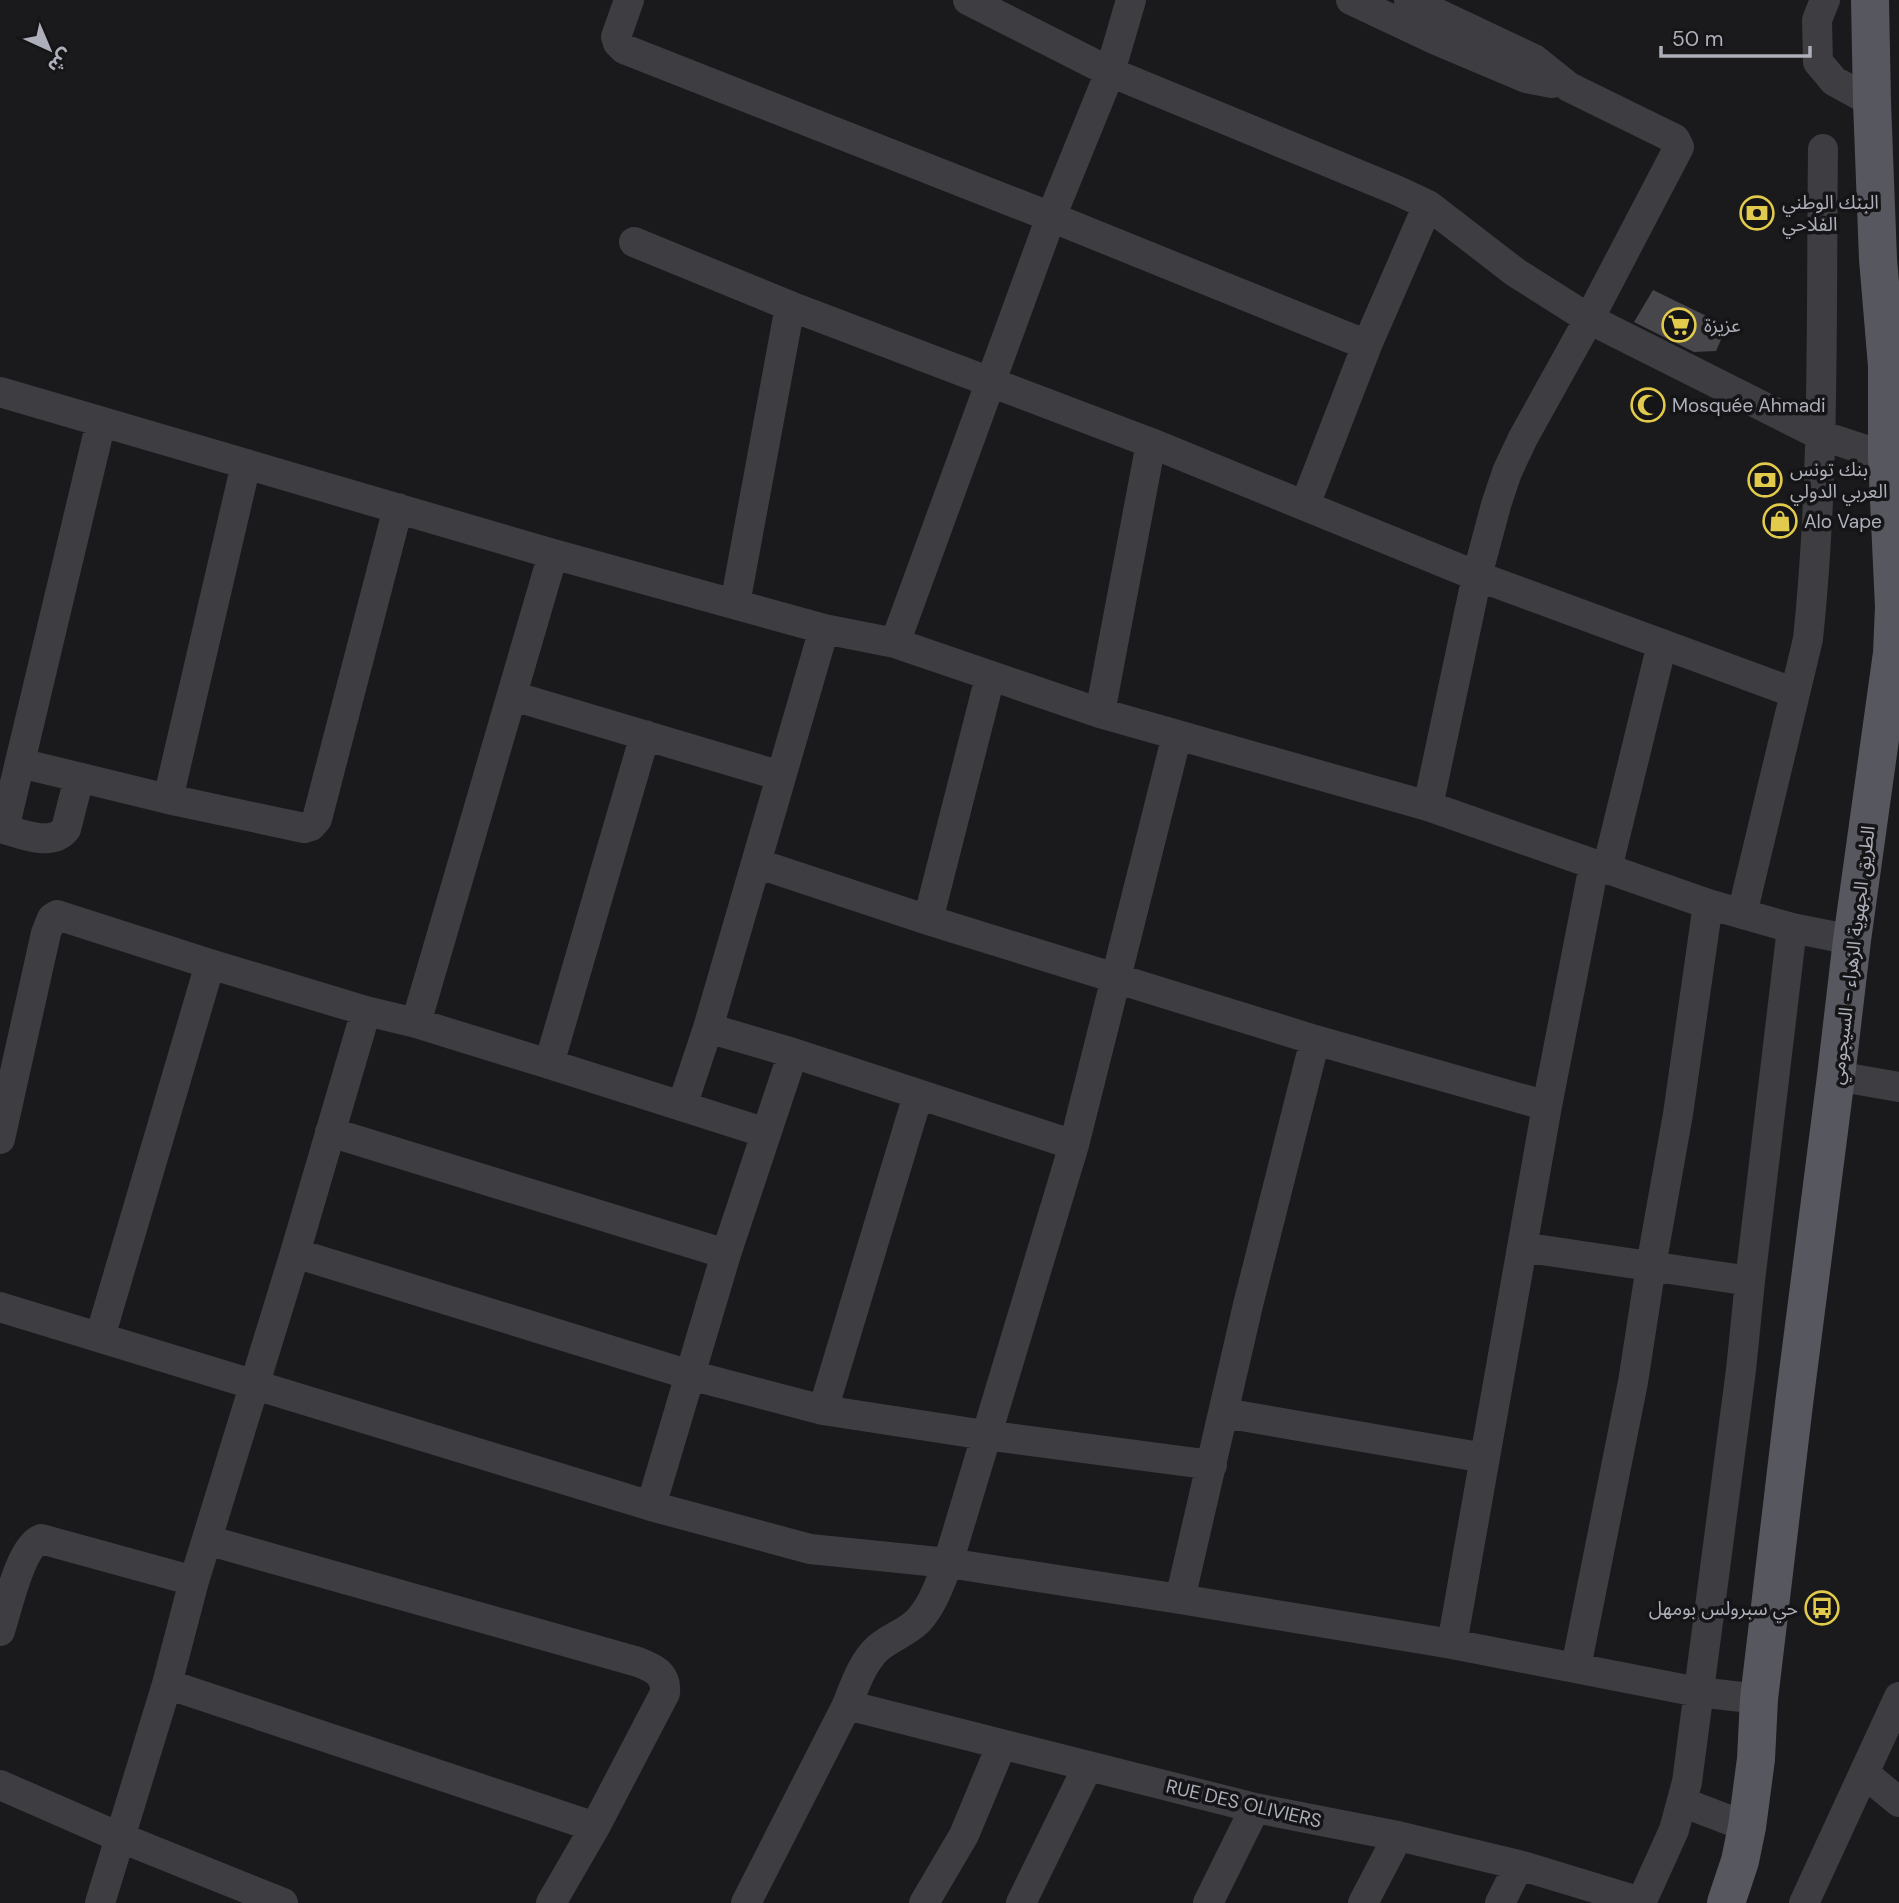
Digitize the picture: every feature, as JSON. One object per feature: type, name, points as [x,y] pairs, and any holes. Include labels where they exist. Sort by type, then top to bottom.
[{"type":"main road","name":"الطريق الجهوية الزهراء - السيجومي","points":[[1734,1899],[1756,1759],[1759,1699],[1794,1404],[1852,940],[1892,653],[1894,607],[1886,457],[1893,367],[1878,259],[1870,0]]},
{"type":"street","points":[[629,0],[616,37],[625,49],[1367,345]]},
{"type":"street","points":[[968,0],[1110,72],[1428,205],[1516,272],[1589,319],[1820,435],[1886,457]]},
{"type":"street","points":[[895,643],[1051,217],[1110,72],[1131,0]]},
{"type":"street","points":[[1351,0],[1441,18]]},
{"type":"street","points":[[1409,0],[1441,18],[1534,59],[1569,87],[1675,139],[1679,147],[1507,472],[1477,576],[1428,806]]},
{"type":"street","points":[[1825,0],[1817,20],[1818,62],[1834,81],[1872,102]]},
{"type":"street","points":[[1742,914],[1796,693],[1808,639],[1813,595],[1819,491],[1823,149]]},
{"type":"street","points":[[1305,505],[1367,345],[1428,205]]},
{"type":"street","points":[[634,242],[790,306],[1151,443],[1477,576],[1796,693]]},
{"type":"street","points":[[735,604],[790,306]]},
{"type":"street","points":[[0,393],[553,554],[824,629],[895,643],[1100,713],[1428,806],[1708,904],[1792,928],[1852,940]]},
{"type":"street","points":[[79,778],[66,829],[61,835],[43,839],[2,829],[101,422]]},
{"type":"street","points":[[1100,713],[1151,443]]},
{"type":"street","points":[[168,799],[246,464]]},
{"type":"street","points":[[20,763],[168,799],[304,828],[311,826],[316,821],[398,508]]},
{"type":"street","points":[[416,1023],[553,554]]},
{"type":"street","points":[[682,1106],[708,1028],[824,629]]},
{"type":"street","points":[[1452,1644],[1547,1106],[1600,867],[1662,644]]},
{"type":"street","points":[[928,919],[990,677]]},
{"type":"street","points":[[513,696],[781,776]]},
{"type":"street","points":[[549,1064],[645,735]]},
{"type":"street","points":[[758,1897],[860,1672],[879,1648],[904,1634],[919,1620],[933,1600],[948,1563],[1074,1145],[1177,735]]},
{"type":"street","points":[[756,863],[1315,1040],[1547,1106]]},
{"type":"street","points":[[1576,1667],[1633,1382],[1678,1114],[1708,904]]},
{"type":"street","points":[[0,1139],[46,933],[55,916],[77,920],[366,1011],[416,1023],[766,1133]]},
{"type":"street","points":[[1641,1903],[1674,1830],[1687,1782],[1741,1370],[1792,928]]},
{"type":"street","points":[[100,1337],[210,964]]},
{"type":"street","points":[[100,1903],[366,1011]]},
{"type":"street","points":[[708,1028],[1074,1145]]},
{"type":"street","points":[[1180,1599],[1248,1305],[1315,1040]]},
{"type":"street","points":[[651,1506],[726,1254],[793,1053]]},
{"type":"street","points":[[1836,1076],[1899,1087]]},
{"type":"street","points":[[823,1410],[918,1095]]},
{"type":"street","points":[[330,1132],[726,1254]]},
{"type":"street","points":[[1522,1247],[1750,1281]]},
{"type":"street","points":[[295,1253],[690,1375],[823,1410],[985,1436],[1212,1465]]},
{"type":"street","points":[[0,1307],[651,1506],[810,1549],[948,1563],[1180,1599],[1452,1644],[1698,1692],[1759,1699]]},
{"type":"street","points":[[1224,1413],[1485,1458]]},
{"type":"street","points":[[0,1631],[20,1566],[32,1544],[41,1539],[194,1581]]},
{"type":"street","points":[[207,1540],[638,1662],[659,1672],[666,1683],[665,1693],[595,1827],[551,1903]]},
{"type":"street","points":[[167,1684],[595,1827]]},
{"type":"street","points":[[1804,1903],[1899,1697]]},
{"type":"street","name":"RUE DES OLIVIERS","points":[[847,1705],[1255,1808],[1398,1836],[1519,1865],[1641,1903]]},
{"type":"street","points":[[924,1903],[964,1835],[1002,1744]]},
{"type":"street","points":[[1021,1903],[1088,1766]]},
{"type":"street","points":[[1864,1773],[1899,1802]]},
{"type":"street","points":[[0,1785],[119,1837],[283,1903]]},
{"type":"street","points":[[1682,1802],[1747,1827]]},
{"type":"street","points":[[1208,1903],[1255,1808]]},
{"type":"street","points":[[1363,1903],[1398,1836]]},
{"type":"street","points":[[1500,1903],[1519,1865]]},
{"type":"building","name":"عزيزة","points":[[1653,290],[1727,326],[1716,351],[1694,352],[1634,322]]},
{"type":"place","name":"البنك الوطني الفلاحي","points":[[1757,213]]},
{"type":"place","name":"عزيزة","points":[[1679,325]]},
{"type":"place","name":"Mosquée Ahmadi","points":[[1648,405]]},
{"type":"place","name":"بنك تونس العربي الدولي","points":[[1765,480]]},
{"type":"place","name":"Alo Vape","points":[[1780,521]]},
{"type":"place","name":"حي سبرولس بومهل","points":[[1822,1608]]}]
